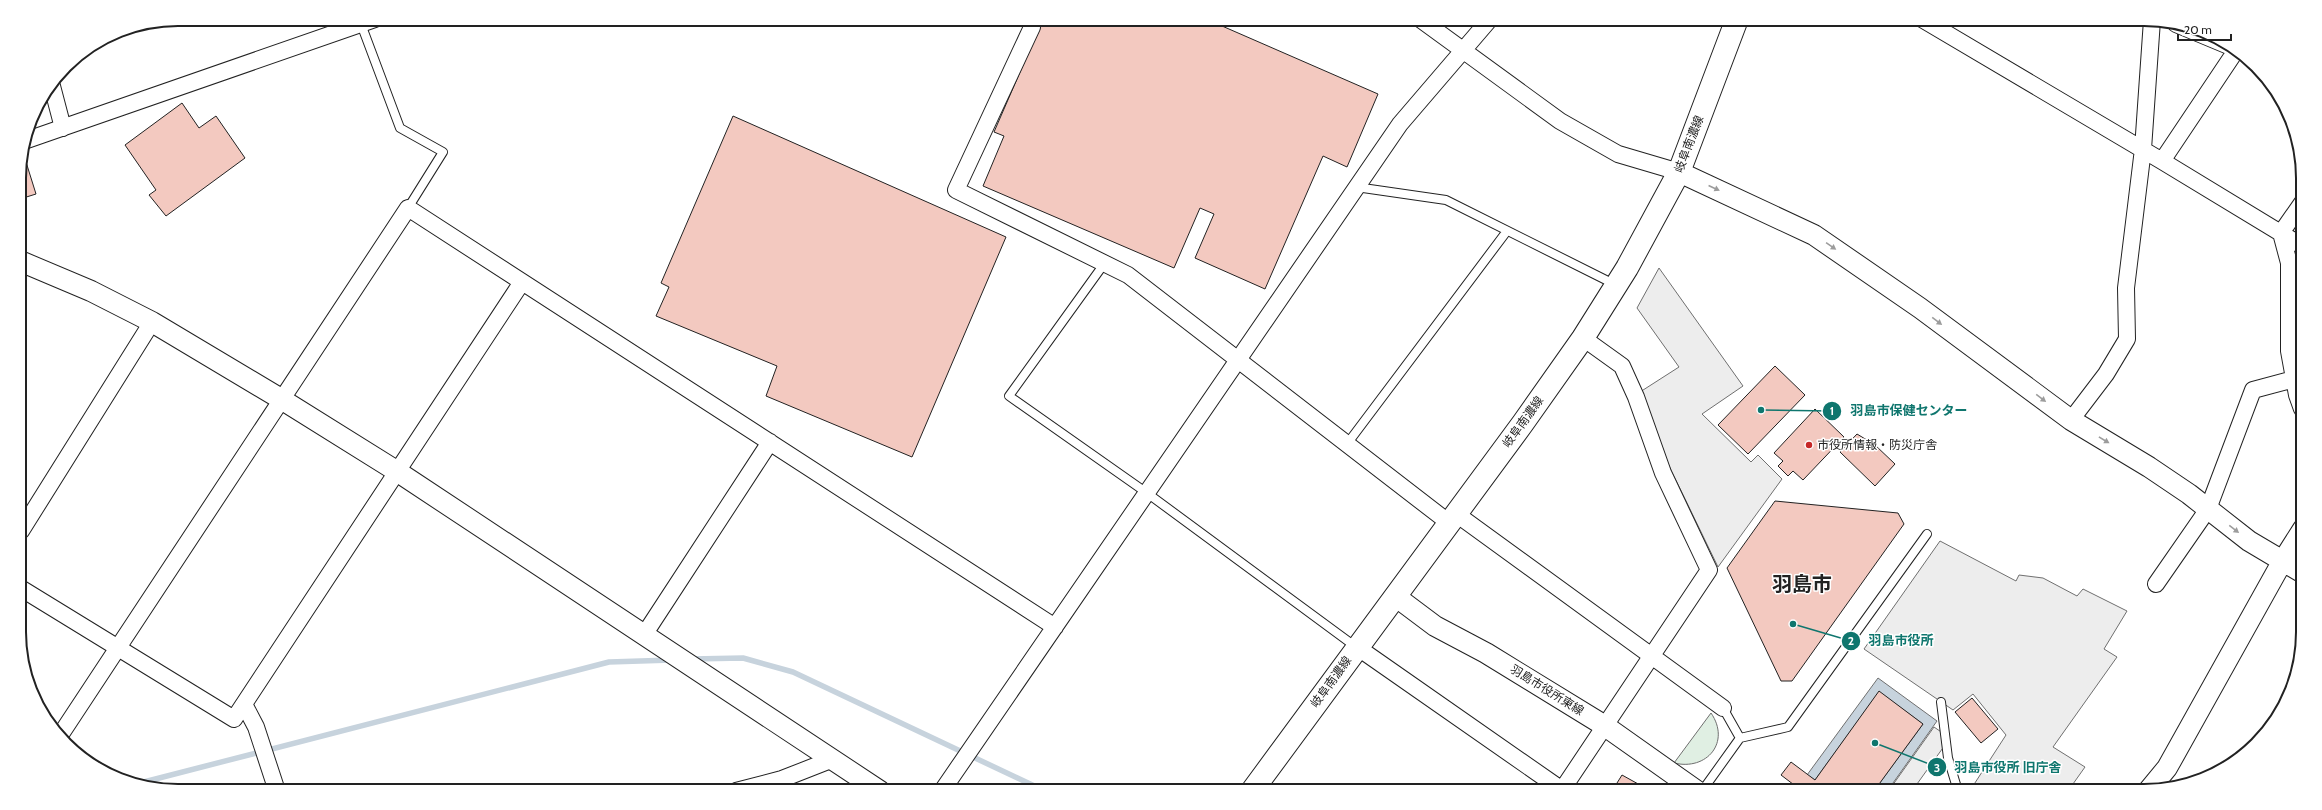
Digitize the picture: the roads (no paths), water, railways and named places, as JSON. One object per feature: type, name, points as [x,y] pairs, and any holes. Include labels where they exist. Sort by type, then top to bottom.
[{"type":"main road","name":"岐阜南濃線","points":[[1257,784],[1583,338],[1627,268],[1679,172],[1734,26]]},
{"type":"street","points":[[31,139],[356,26]]},
{"type":"street","points":[[1032,26],[956,190],[1128,275],[1347,444],[1653,656],[1722,708]]},
{"type":"street","points":[[1429,26],[1560,121],[1618,154],[1679,172],[1814,235],[1920,308],[2071,420],[2149,467],[2208,509],[2249,541],[2296,569]]},
{"type":"street","points":[[947,784],[1400,124],[1484,26]]},
{"type":"street","points":[[1934,26],[2143,149],[2296,242]]},
{"type":"street","points":[[2071,420],[2106,374],[2127,339],[2126,288],[2143,149],[2152,26]]},
{"type":"street","points":[[2162,161],[2233,54]]},
{"type":"street","points":[[53,91],[63,128]]},
{"type":"street","points":[[62,730],[408,208],[1055,627]]},
{"type":"street","points":[[2296,211],[2282,233],[2289,263],[2289,351],[2296,389]]},
{"type":"street","points":[[26,264],[91,291],[152,322],[281,399],[398,472],[870,784]]},
{"type":"street","points":[[26,591],[234,719],[522,282]]},
{"type":"street","points":[[26,523],[152,322]]},
{"type":"street","points":[[1565,784],[1653,656],[1709,570],[1663,473],[1636,397],[1622,366],[1583,338]]},
{"type":"street","points":[[2156,584],[2208,509],[2253,390],[2294,378]]},
{"type":"street","points":[[646,636],[770,442]]},
{"type":"street","points":[[2154,784],[2167,768],[2282,562],[2296,540]]},
{"type":"street","name":"羽島市役所東線","points":[[1395,596],[1435,626],[1486,652],[1605,726],[1687,784]]},
{"type":"street","points":[[1357,647],[1552,784]]},
{"type":"street","points":[[244,704],[256,727],[275,784]]},
{"type":"street","points":[[763,784],[782,779],[833,759]]},
{"type":"lane","points":[[369,26],[400,128],[443,152],[408,208]]},
{"type":"lane","points":[[1356,187],[1446,200],[1616,285]]},
{"type":"lane","points":[[1347,444],[1507,231]]},
{"type":"lane","points":[[1104,264],[1009,396],[1147,493],[1357,647]]},
{"type":"lane","points":[[1707,784],[1740,738],[1788,727],[1927,534]]},
{"type":"lane","points":[[1941,702],[1948,758],[1956,784]]},
{"type":"lane","points":[[1722,708],[1740,738]]},
{"type":"waterway","points":[[692,659],[743,658],[793,672],[1030,784]]},
{"type":"waterway","points":[[148,781],[609,662],[672,660]]},
{"type":"place","name":"羽島市保健センター","points":[[1761,410]]},
{"type":"place","name":"市役所情報・防災庁舎","points":[[1809,445]]},
{"type":"place","name":"羽島市役所","points":[[1793,624]]},
{"type":"place","name":"羽島市役所 旧庁舎","points":[[1875,743]]},
{"type":"district","name":"羽島市","points":[[1802,584]]}]
